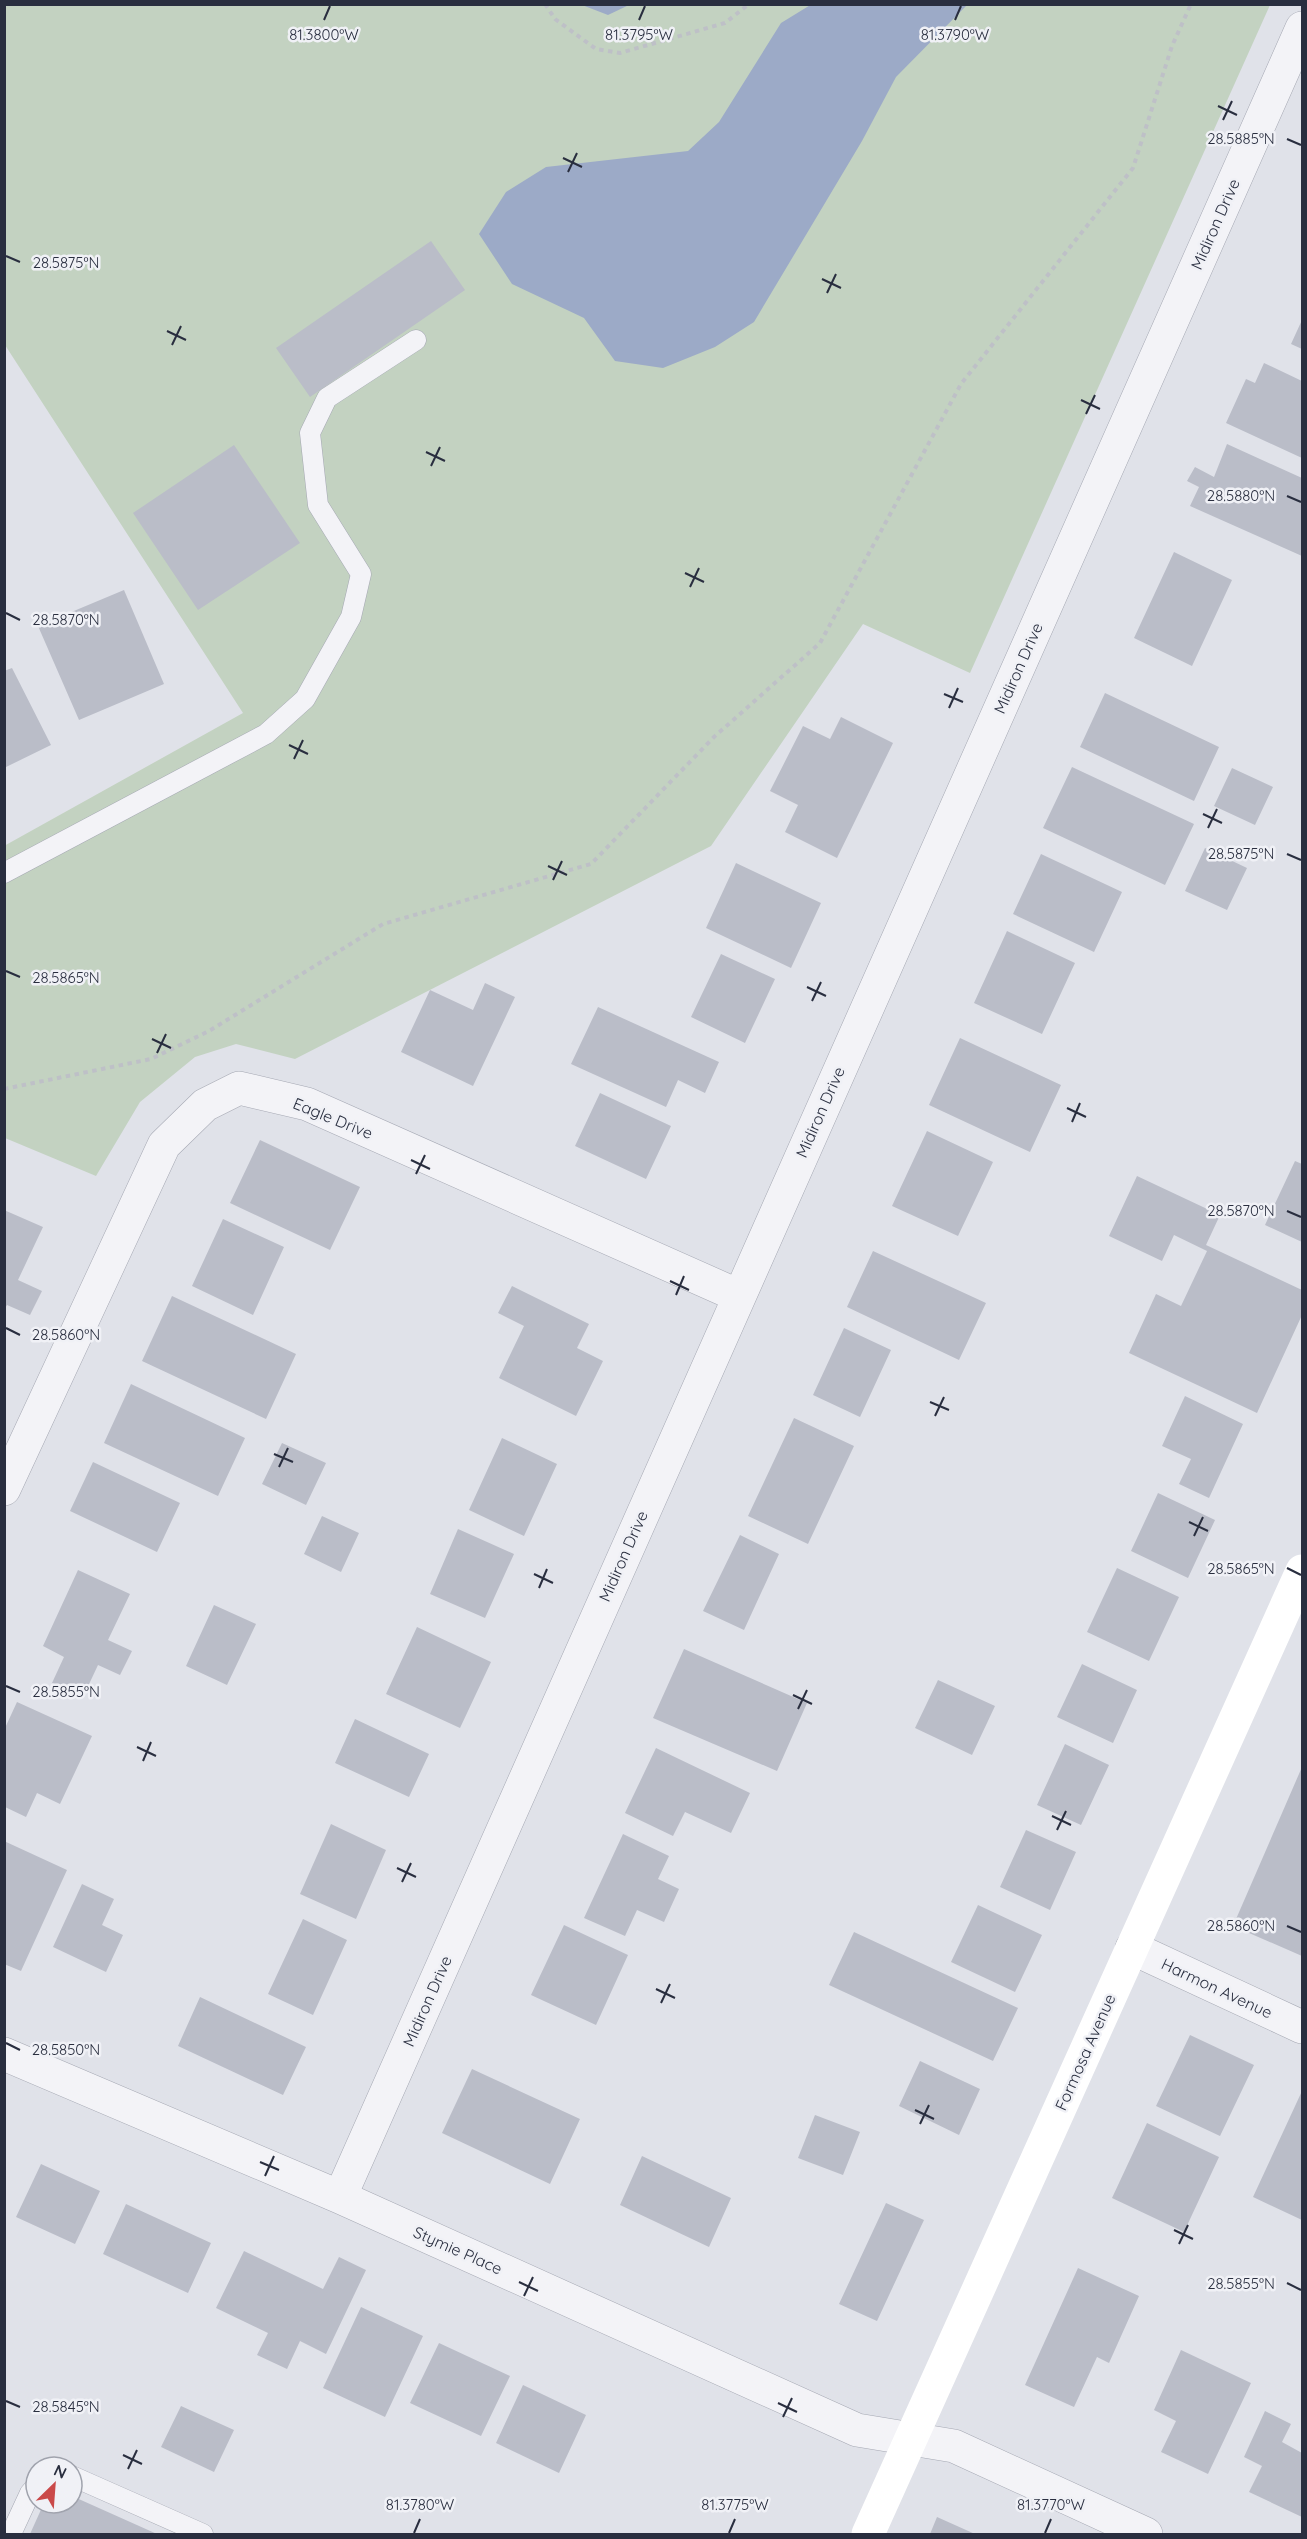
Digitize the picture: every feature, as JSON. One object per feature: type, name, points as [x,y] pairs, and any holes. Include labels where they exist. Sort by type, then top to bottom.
[{"type":"street","name":"Midiron Drive","points":[[340,2197],[1302,28]]},
{"type":"street","name":"Eagle Drive","points":[[7,1474],[164,1145],[205,1105],[239,1088],[308,1104],[739,1296]]},
{"type":"street","name":"Formosa Avenue","points":[[868,2535],[1302,1571]]},
{"type":"street","name":"Harmon Avenue","points":[[1132,1948],[1302,2027]]},
{"type":"street","name":"Stymie Place","points":[[4,2054],[340,2197],[857,2430],[912,2437],[954,2446],[1146,2535]]},
{"type":"lane","points":[[4,873],[266,734],[305,699],[351,617],[361,574],[318,505],[310,433],[327,398],[416,340]]},
{"type":"lane","points":[[84,2481],[203,2535]]},
{"type":"lane","points":[[11,2535],[24,2506]]},
{"type":"path","points":[[546,4],[555,19],[596,49],[620,53],[725,23],[749,4]]},
{"type":"path","points":[[4,1089],[151,1059],[209,1031],[383,924],[591,864],[714,737],[820,643],[961,384],[1133,168],[1172,46],[1191,4]]},
{"type":"green space","points":[[5,5],[1270,5],[970,673],[863,624],[711,846],[295,1059],[236,1044],[195,1057],[140,1102],[96,1176],[5,1138],[4,846],[243,713],[5,345]]},
{"type":"water","points":[[812,4],[967,5],[896,77],[862,141],[754,322],[715,347],[663,368],[615,361],[584,318],[512,284],[479,234],[506,192],[546,167],[688,151],[719,122],[781,23]]},
{"type":"water","points":[[582,5],[629,5],[608,15]]},
{"type":"building","points":[[431,241],[465,290],[310,397],[276,348]]},
{"type":"building","points":[[1302,320],[1302,349],[1291,344]]},
{"type":"building","points":[[1264,363],[1302,381],[1302,458],[1226,423],[1246,379],[1255,383]]},
{"type":"building","points":[[1227,444],[1302,478],[1302,556],[1190,506],[1199,487],[1187,481],[1195,467],[1214,477]]},
{"type":"building","points":[[234,445],[300,543],[198,610],[133,513]]},
{"type":"building","points":[[1174,552],[1232,580],[1192,666],[1134,638]]},
{"type":"building","points":[[124,590],[164,684],[79,720],[38,626]]},
{"type":"building","points":[[12,668],[51,745],[4,768],[4,671]]},
{"type":"building","points":[[1105,693],[1219,747],[1194,801],[1080,747]]},
{"type":"building","points":[[841,717],[893,743],[837,858],[785,832],[798,805],[770,791],[803,726],[830,739]]},
{"type":"building","points":[[1072,767],[1194,824],[1165,885],[1043,828]]},
{"type":"building","points":[[1232,768],[1273,787],[1255,825],[1214,806]]},
{"type":"building","points":[[1205,848],[1247,868],[1227,910],[1185,891]]},
{"type":"building","points":[[1041,854],[1122,892],[1094,952],[1013,914]]},
{"type":"building","points":[[736,863],[821,903],[791,968],[706,928]]},
{"type":"building","points":[[1007,931],[1075,963],[1042,1034],[974,1003]]},
{"type":"building","points":[[721,954],[775,979],[745,1043],[691,1017]]},
{"type":"building","points":[[485,983],[515,997],[473,1086],[401,1052],[430,990],[473,1010]]},
{"type":"building","points":[[598,1007],[719,1062],[705,1093],[678,1080],[666,1107],[571,1064]]},
{"type":"building","points":[[960,1038],[1061,1085],[1030,1152],[929,1105]]},
{"type":"building","points":[[600,1093],[671,1126],[646,1179],[575,1146]]},
{"type":"building","points":[[927,1131],[993,1162],[958,1236],[892,1206]]},
{"type":"building","points":[[260,1140],[360,1187],[330,1250],[230,1203]]},
{"type":"building","points":[[1295,1161],[1302,1164],[1302,1242],[1265,1225]]},
{"type":"building","points":[[1137,1176],[1220,1215],[1206,1245],[1302,1290],[1302,1315],[1257,1413],[1129,1353],[1156,1294],[1181,1306],[1207,1251],[1174,1235],[1162,1261],[1109,1236]]},
{"type":"building","points":[[4,1210],[43,1227],[18,1280],[42,1291],[30,1315],[7,1305],[4,1310]]},
{"type":"building","points":[[223,1219],[284,1247],[253,1315],[192,1286]]},
{"type":"building","points":[[873,1251],[986,1303],[959,1360],[847,1307]]},
{"type":"building","points":[[512,1286],[589,1324],[577,1348],[603,1361],[576,1416],[499,1378],[524,1326],[498,1313]]},
{"type":"building","points":[[172,1296],[296,1354],[266,1419],[142,1361]]},
{"type":"building","points":[[844,1328],[891,1350],[860,1417],[813,1395]]},
{"type":"building","points":[[131,1384],[245,1438],[218,1496],[104,1443]]},
{"type":"building","points":[[1185,1396],[1243,1424],[1209,1498],[1179,1484],[1191,1459],[1162,1446]]},
{"type":"building","points":[[794,1418],[854,1446],[808,1544],[748,1516]]},
{"type":"building","points":[[502,1438],[557,1464],[524,1536],[469,1510]]},
{"type":"building","points":[[282,1443],[326,1463],[306,1505],[262,1484]]},
{"type":"building","points":[[93,1462],[180,1503],[157,1552],[70,1511]]},
{"type":"building","points":[[1158,1493],[1215,1520],[1188,1578],[1131,1551]]},
{"type":"building","points":[[322,1516],[359,1533],[341,1572],[304,1554]]},
{"type":"building","points":[[458,1529],[514,1554],[485,1618],[430,1594]]},
{"type":"building","points":[[740,1535],[779,1554],[744,1630],[703,1611]]},
{"type":"building","points":[[1117,1568],[1179,1597],[1149,1661],[1087,1632]]},
{"type":"building","points":[[78,1570],[130,1594],[108,1640],[132,1651],[120,1675],[98,1665],[83,1697],[52,1683],[64,1657],[43,1646]]},
{"type":"building","points":[[214,1605],[256,1624],[227,1685],[186,1666]]},
{"type":"building","points":[[417,1627],[491,1662],[460,1728],[386,1694]]},
{"type":"building","points":[[684,1649],[807,1703],[777,1771],[653,1718]]},
{"type":"building","points":[[1082,1664],[1137,1690],[1113,1743],[1057,1717]]},
{"type":"building","points":[[938,1680],[995,1706],[972,1755],[915,1728]]},
{"type":"building","points":[[17,1702],[92,1736],[60,1804],[37,1793],[26,1817],[5,1807],[5,1728]]},
{"type":"building","points":[[355,1719],[429,1754],[409,1797],[335,1763]]},
{"type":"building","points":[[1065,1744],[1109,1765],[1081,1825],[1037,1805]]},
{"type":"building","points":[[656,1748],[750,1793],[731,1833],[685,1812],[673,1836],[625,1813]]},
{"type":"building","points":[[1302,1767],[1302,1956],[1233,1926]]},
{"type":"building","points":[[331,1824],[386,1850],[356,1919],[300,1894]]},
{"type":"building","points":[[1026,1830],[1076,1852],[1050,1910],[1000,1887]]},
{"type":"building","points":[[623,1834],[669,1856],[658,1879],[679,1889],[664,1922],[637,1910],[625,1936],[584,1918]]},
{"type":"building","points":[[4,1841],[67,1870],[21,1971],[4,1964]]},
{"type":"building","points":[[82,1884],[114,1899],[102,1925],[123,1935],[106,1972],[53,1947]]},
{"type":"building","points":[[978,1905],[1042,1935],[1015,1992],[951,1962]]},
{"type":"building","points":[[303,1919],[347,1940],[313,2015],[268,1994]]},
{"type":"building","points":[[564,1925],[628,1955],[596,2025],[531,1995]]},
{"type":"building","points":[[854,1932],[1018,2008],[993,2061],[829,1985]]},
{"type":"building","points":[[200,1997],[306,2047],[283,2095],[178,2046]]},
{"type":"building","points":[[1190,2035],[1254,2065],[1220,2136],[1156,2106]]},
{"type":"building","points":[[920,2061],[980,2089],[959,2135],[899,2106]]},
{"type":"building","points":[[472,2069],[580,2119],[550,2184],[442,2133]]},
{"type":"building","points":[[1302,2091],[1302,2220],[1253,2197]]},
{"type":"building","points":[[815,2115],[860,2132],[843,2175],[798,2158]]},
{"type":"building","points":[[1147,2123],[1219,2157],[1184,2232],[1112,2198]]},
{"type":"building","points":[[642,2156],[731,2198],[709,2247],[620,2205]]},
{"type":"building","points":[[41,2164],[100,2191],[75,2244],[16,2217]]},
{"type":"building","points":[[886,2203],[924,2220],[877,2321],[839,2304]]},
{"type":"building","points":[[126,2204],[211,2243],[188,2293],[103,2254]]},
{"type":"building","points":[[244,2251],[323,2289],[339,2257],[366,2270],[326,2354],[300,2341],[287,2369],[257,2355],[268,2333],[216,2308]]},
{"type":"building","points":[[1078,2268],[1139,2296],[1109,2363],[1097,2357],[1074,2407],[1025,2385]]},
{"type":"building","points":[[361,2307],[423,2336],[385,2417],[323,2388]]},
{"type":"building","points":[[439,2343],[510,2376],[481,2436],[410,2403]]},
{"type":"building","points":[[1181,2350],[1251,2383],[1208,2474],[1161,2452],[1176,2421],[1154,2410]]},
{"type":"building","points":[[523,2385],[586,2415],[559,2473],[496,2443]]},
{"type":"building","points":[[181,2406],[234,2430],[214,2472],[161,2447]]},
{"type":"building","points":[[1265,2411],[1291,2424],[1282,2442],[1302,2453],[1302,2517],[1249,2492],[1262,2466],[1244,2457]]},
{"type":"building","points":[[84,2501],[157,2534],[30,2534],[39,2515],[84,2515]]},
{"type":"building","points":[[937,2517],[975,2534],[930,2534]]}]
